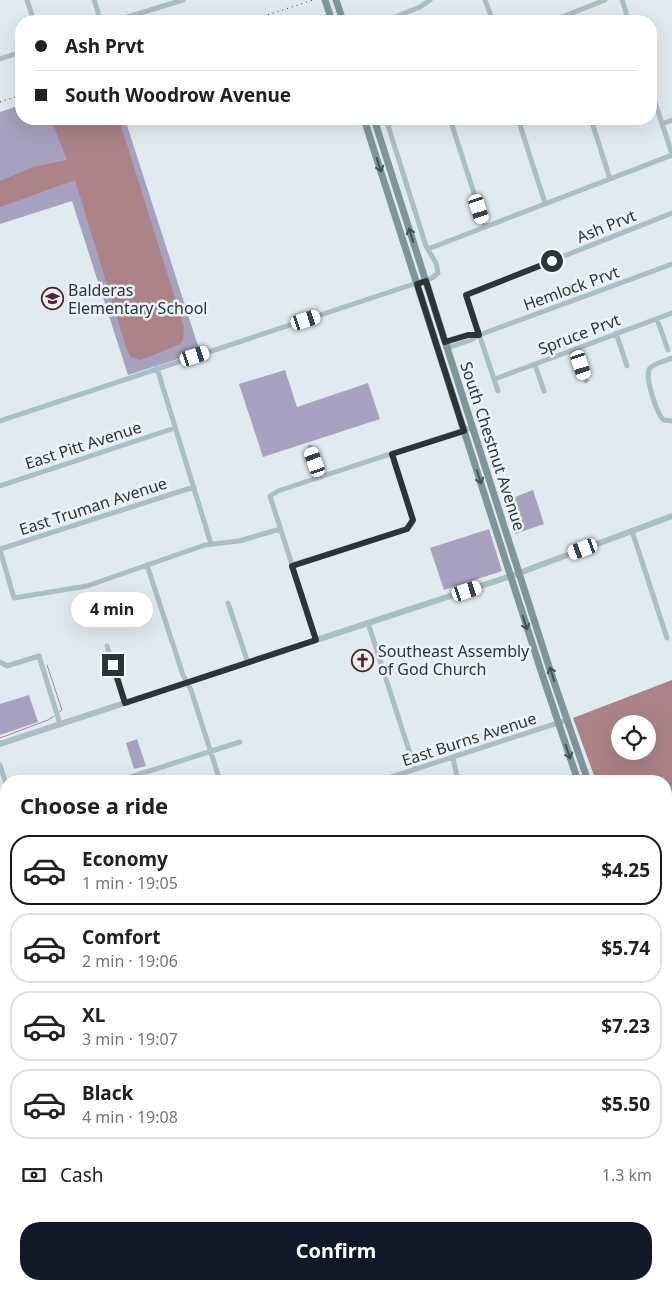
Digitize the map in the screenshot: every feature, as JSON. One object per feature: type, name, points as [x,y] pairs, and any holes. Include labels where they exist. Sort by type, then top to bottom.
[{"type":"main road","points":[[325,0],[330,15]]},
{"type":"main road","points":[[336,0],[341,15]]},
{"type":"main road","name":"South Chestnut Avenue","points":[[366,125],[576,775]]},
{"type":"main road","name":"South Chestnut Avenue","points":[[376,125],[519,573],[586,775]]},
{"type":"street","points":[[27,0],[32,15]]},
{"type":"street","points":[[94,0],[99,15]]},
{"type":"street","points":[[132,15],[183,0]]},
{"type":"street","points":[[400,15],[420,7],[430,0]]},
{"type":"street","points":[[485,0],[491,15]]},
{"type":"street","points":[[567,15],[606,0]]},
{"type":"street","points":[[622,0],[627,15]]},
{"type":"street","points":[[0,59],[15,54]]},
{"type":"street","points":[[428,249],[672,155],[657,109]]},
{"type":"street","points":[[662,124],[672,120]]},
{"type":"street","points":[[0,421],[426,281],[438,273],[436,263],[428,249],[388,125]]},
{"type":"street","points":[[452,125],[485,227]]},
{"type":"street","points":[[520,125],[545,204]]},
{"type":"street","points":[[594,125],[610,178]]},
{"type":"street","name":"Ash Prvt","points":[[479,335],[466,295],[672,212]]},
{"type":"street","name":"Hemlock Prvt","points":[[446,345],[471,340],[479,335],[672,264]]},
{"type":"street","name":"Spruce Prvt","points":[[495,379],[672,313]]},
{"type":"street","points":[[657,319],[668,350]]},
{"type":"street","points":[[616,333],[628,366]]},
{"type":"street","points":[[479,335],[498,391]]},
{"type":"street","points":[[575,349],[586,381]]},
{"type":"street","points":[[672,358],[654,365],[648,372],[648,380],[659,413],[664,420],[672,421]]},
{"type":"street","points":[[535,365],[544,391]]},
{"type":"street","points":[[157,368],[211,544]]},
{"type":"street","name":"East Pitt Avenue","points":[[0,486],[175,428]]},
{"type":"street","points":[[316,640],[270,496],[278,491],[473,428]]},
{"type":"street","points":[[310,447],[320,477]]},
{"type":"street","points":[[292,566],[407,529],[413,520],[392,454]]},
{"type":"street","name":"East Truman Avenue","points":[[0,549],[194,487]]},
{"type":"street","points":[[0,744],[511,576],[672,516]]},
{"type":"street","points":[[0,549],[14,598],[87,586],[211,544],[239,541],[280,529]]},
{"type":"street","points":[[632,531],[667,638]]},
{"type":"street","points":[[147,565],[183,675],[191,690],[218,775]]},
{"type":"street","points":[[228,603],[248,663]]},
{"type":"street","points":[[368,623],[415,770]]},
{"type":"street","points":[[107,646],[125,703]]},
{"type":"street","points":[[0,662],[7,666],[39,656],[60,724]]},
{"type":"street","name":"East Burns Avenue","points":[[399,775],[567,720]]},
{"type":"street","points":[[136,775],[240,742]]},
{"type":"street","points":[[453,758],[457,775]]},
{"type":"shaded area","points":[[15,107],[15,125],[127,125],[200,352],[128,375],[72,201],[0,224],[0,112]]},
{"type":"shaded area","points":[[53,125],[121,125],[184,327],[183,340],[180,344],[141,360],[131,357],[127,350],[75,180],[0,207],[0,181],[33,167],[67,160]]},
{"type":"shaded area","points":[[285,370],[297,407],[368,383],[380,419],[263,457],[239,384]]},
{"type":"shaded area","points":[[533,490],[544,524],[515,534],[505,501]]},
{"type":"shaded area","points":[[489,529],[502,571],[444,590],[430,548]]},
{"type":"shaded area","points":[[672,680],[672,775],[594,775],[573,718]]},
{"type":"shaded area","points":[[29,695],[38,722],[0,735],[0,704]]},
{"type":"shaded area","points":[[137,739],[146,766],[134,769],[126,743]]},
{"type":"waterway","points":[[47,665],[62,710],[58,713]]},
{"type":"waterway","points":[[0,738],[54,716]]},
{"type":"railway","points":[[267,15],[313,0]]},
{"type":"railway","points":[[0,102],[15,97]]},
{"type":"place","name":"Balderas Elementary School","points":[[52,299]]},
{"type":"place","name":"Southeast Assembly of God Church","points":[[362,660]]},
{"type":"route","points":[[113,665],[125,703],[316,640],[292,566],[407,529],[413,520],[392,454],[464,431],[417,284],[426,281],[445,342],[468,335],[479,335],[466,295],[552,261]]}]
